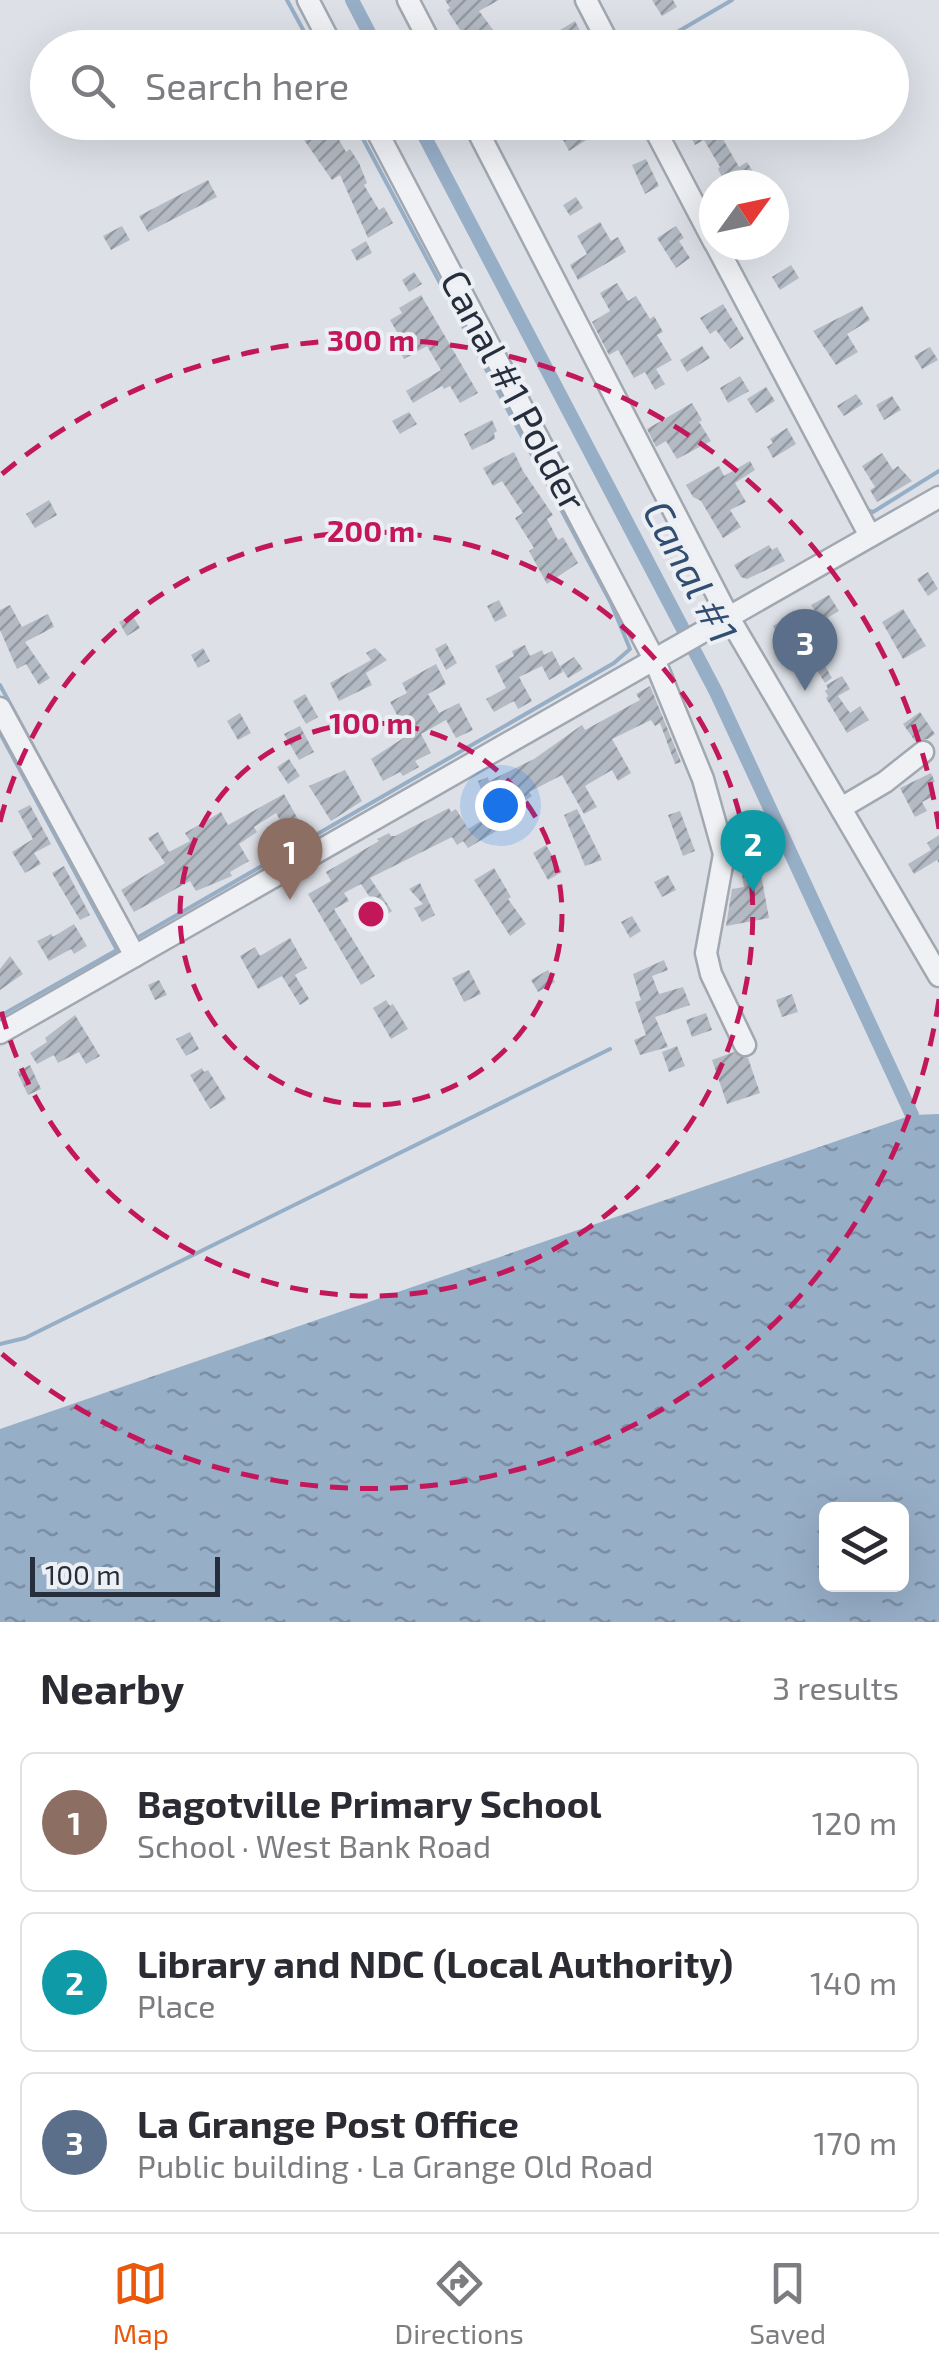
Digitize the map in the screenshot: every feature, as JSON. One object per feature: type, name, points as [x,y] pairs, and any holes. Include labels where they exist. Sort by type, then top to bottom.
[{"type":"street","points":[[308,0],[324,30]]},
{"type":"street","points":[[408,0],[424,30]]},
{"type":"street","points":[[586,0],[602,30]]},
{"type":"street","name":"Canal #1 Polder","points":[[382,140],[662,655],[722,842],[722,868],[706,953],[711,974],[745,1045]]},
{"type":"street","points":[[482,140],[723,619],[939,976]]},
{"type":"street","points":[[660,140],[699,214]]},
{"type":"street","points":[[723,260],[870,536]]},
{"type":"street","points":[[0,1033],[939,497]]},
{"type":"street","points":[[0,708],[135,956]]},
{"type":"street","points":[[840,808],[885,782],[923,752]]},
{"type":"water","points":[[939,1114],[939,1622],[0,1622],[0,1429],[912,1115]]},
{"type":"building","points":[[445,0],[499,0],[479,11],[493,30],[460,30],[447,10],[450,8]]},
{"type":"building","points":[[652,0],[673,0],[677,7],[662,16]]},
{"type":"building","points":[[575,21],[580,30],[560,30]]},
{"type":"building","points":[[304,140],[339,140],[346,152],[350,149],[367,183],[364,185],[379,210],[384,207],[393,223],[368,238],[340,175],[332,180]]},
{"type":"building","points":[[563,140],[586,140],[569,151]]},
{"type":"building","points":[[704,140],[723,140],[739,167],[747,162],[752,170],[718,170]]},
{"type":"building","points":[[646,159],[659,186],[645,194],[632,165]]},
{"type":"building","points":[[208,180],[217,197],[148,232],[139,216]]},
{"type":"building","points":[[576,197],[583,208],[570,216],[563,205]]},
{"type":"building","points":[[600,222],[611,241],[618,237],[626,252],[578,280],[570,265],[587,254],[577,236]]},
{"type":"building","points":[[122,226],[130,240],[111,250],[103,236]]},
{"type":"building","points":[[676,226],[684,238],[679,241],[690,258],[676,268],[657,238]]},
{"type":"building","points":[[366,241],[372,253],[357,261],[351,250]]},
{"type":"building","points":[[791,265],[799,278],[780,290],[772,277]]},
{"type":"building","points":[[414,272],[422,284],[409,292],[402,280]]},
{"type":"building","points":[[617,283],[628,301],[636,296],[663,332],[657,335],[672,360],[656,369],[665,384],[655,390],[645,372],[634,378],[618,350],[609,355],[592,322],[610,311],[600,293]]},
{"type":"building","points":[[421,295],[478,393],[460,403],[450,386],[442,386],[413,403],[406,391],[441,370],[427,346],[404,359],[398,348],[404,344],[390,320],[402,313],[399,308]]},
{"type":"building","points":[[723,304],[744,339],[730,349],[716,330],[710,334],[700,318]]},
{"type":"building","points":[[862,306],[870,320],[847,334],[858,352],[836,365],[813,331]]},
{"type":"building","points":[[702,346],[710,358],[687,372],[680,360]]},
{"type":"building","points":[[930,347],[938,360],[922,369],[914,356]]},
{"type":"building","points":[[740,376],[749,391],[728,403],[720,388]]},
{"type":"building","points":[[766,387],[775,401],[756,413],[747,399]]},
{"type":"building","points":[[856,394],[863,404],[844,416],[837,406]]},
{"type":"building","points":[[892,396],[901,410],[884,420],[876,405]]},
{"type":"building","points":[[692,403],[711,441],[677,459],[666,441],[656,447],[647,429]]},
{"type":"building","points":[[409,412],[417,424],[400,434],[392,421]]},
{"type":"building","points":[[492,420],[497,431],[495,439],[472,450],[464,434]]},
{"type":"building","points":[[787,428],[796,444],[773,458],[767,447],[773,443],[770,439]]},
{"type":"building","points":[[514,452],[553,515],[547,519],[558,540],[563,537],[578,563],[547,584],[529,551],[534,548],[515,518],[523,513],[502,481],[493,486],[483,468]]},
{"type":"building","points":[[882,453],[893,470],[898,466],[912,481],[877,502],[870,490],[875,487],[862,466]]},
{"type":"building","points":[[750,461],[755,470],[735,483],[746,502],[730,510],[741,527],[723,538],[701,501],[693,497],[686,485],[719,466],[724,476]]},
{"type":"building","points":[[49,500],[57,515],[35,528],[26,514]]},
{"type":"building","points":[[769,545],[772,550],[777,547],[785,561],[747,579],[741,577],[734,565]]},
{"type":"building","points":[[928,572],[938,589],[928,596],[917,579]]},
{"type":"building","points":[[829,595],[839,611],[812,627],[830,657],[822,661],[832,678],[825,683],[814,666],[811,668],[794,637],[784,643],[773,626],[787,618],[791,625],[815,611],[811,605]]},
{"type":"building","points":[[499,600],[507,616],[495,622],[487,606]]},
{"type":"building","points":[[10,605],[22,627],[48,614],[54,627],[25,642],[50,678],[39,685],[26,664],[17,669],[0,630],[0,610]]},
{"type":"building","points":[[903,609],[926,646],[903,659],[882,622]]},
{"type":"building","points":[[132,615],[140,628],[127,636],[119,622]]},
{"type":"building","points":[[446,643],[457,663],[446,670],[435,649]]},
{"type":"building","points":[[525,645],[530,656],[542,650],[544,655],[552,651],[563,672],[549,680],[542,666],[519,677],[532,701],[518,709],[514,701],[494,712],[486,699],[506,688],[495,666]]},
{"type":"building","points":[[203,648],[210,661],[198,668],[191,655]]},
{"type":"building","points":[[375,648],[387,660],[366,673],[372,685],[339,701],[330,683],[371,660],[366,653]]},
{"type":"building","points":[[574,657],[583,669],[568,678],[560,666]]},
{"type":"building","points":[[436,664],[446,684],[428,694],[439,713],[459,703],[473,730],[456,738],[446,720],[421,734],[431,753],[415,761],[419,767],[383,781],[371,759],[408,735],[390,702],[407,693],[402,683]]},
{"type":"building","points":[[842,676],[850,689],[838,696],[850,713],[860,706],[869,720],[847,733],[825,691],[826,685]]},
{"type":"building","points":[[650,686],[681,762],[675,764],[660,723],[655,726],[651,720],[612,739],[631,773],[618,781],[612,770],[585,786],[597,807],[584,814],[562,775],[529,792],[532,796],[523,802],[491,817],[478,781],[488,777],[489,781],[534,759],[582,725],[585,730],[640,700],[636,694]]},
{"type":"building","points":[[305,694],[318,717],[306,724],[293,701]]},
{"type":"building","points":[[920,712],[935,734],[915,741],[903,724]]},
{"type":"building","points":[[240,713],[251,733],[238,740],[227,721]]},
{"type":"building","points":[[300,726],[314,752],[299,760],[284,734]]},
{"type":"building","points":[[289,759],[300,776],[288,784],[277,767]]},
{"type":"building","points":[[345,770],[362,801],[331,821],[309,786]]},
{"type":"building","points":[[931,773],[935,782],[928,785],[934,796],[922,802],[927,811],[915,817],[900,788]]},
{"type":"building","points":[[284,794],[300,823],[286,831],[276,813],[254,827],[257,832],[239,844],[249,861],[230,872],[232,876],[196,891],[190,881],[134,912],[121,890],[165,863],[148,838],[158,832],[169,852],[190,841],[185,833],[221,812],[228,825]]},
{"type":"building","points":[[30,805],[51,844],[34,853],[41,864],[25,873],[12,852],[33,839],[18,811]]},
{"type":"building","points":[[449,808],[451,812],[456,809],[468,829],[489,816],[498,830],[468,848],[463,841],[457,845],[452,837],[370,878],[392,911],[383,917],[361,884],[344,893],[349,901],[334,909],[375,976],[361,985],[308,894],[331,881],[326,872],[377,839],[389,833],[395,836]]},
{"type":"building","points":[[577,809],[602,860],[585,866],[564,815]]},
{"type":"building","points":[[680,811],[695,851],[683,856],[668,815]]},
{"type":"building","points":[[939,835],[939,863],[937,860],[914,874],[908,864],[931,850],[927,843]]},
{"type":"building","points":[[546,845],[562,872],[548,880],[533,853]]},
{"type":"building","points":[[758,858],[769,918],[726,926],[732,889],[744,887],[740,862]]},
{"type":"building","points":[[64,866],[90,915],[80,920],[52,873]]},
{"type":"building","points":[[494,868],[511,897],[508,899],[526,924],[510,936],[474,880]]},
{"type":"building","points":[[668,875],[676,890],[662,897],[654,882]]},
{"type":"building","points":[[420,883],[435,915],[422,922],[414,908],[423,904],[409,889]]},
{"type":"building","points":[[632,916],[641,931],[630,938],[621,922]]},
{"type":"building","points":[[74,924],[87,946],[74,954],[71,949],[49,961],[37,941],[51,934],[53,937]]},
{"type":"building","points":[[290,938],[307,968],[295,975],[309,999],[300,1005],[282,976],[258,989],[240,956],[255,947],[260,956]]},
{"type":"building","points":[[10,956],[23,974],[0,990],[0,969]]},
{"type":"building","points":[[664,960],[668,970],[652,976],[659,994],[683,987],[690,1005],[655,1017],[668,1047],[640,1055],[634,1040],[646,1035],[635,1002],[641,1000],[633,974]]},
{"type":"building","points":[[469,970],[481,994],[464,1002],[452,978]]},
{"type":"building","points":[[548,970],[555,982],[538,992],[531,980]]},
{"type":"building","points":[[159,980],[167,995],[155,1000],[148,985]]},
{"type":"building","points":[[792,994],[798,1012],[782,1017],[776,1000]]},
{"type":"building","points":[[386,1000],[390,1006],[393,1004],[408,1029],[391,1039],[373,1008]]},
{"type":"building","points":[[706,1013],[712,1030],[692,1037],[686,1020]]},
{"type":"building","points":[[75,1015],[100,1056],[86,1064],[79,1052],[58,1063],[54,1055],[37,1064],[30,1053]]},
{"type":"building","points":[[190,1032],[199,1049],[186,1056],[176,1039]]},
{"type":"building","points":[[677,1046],[685,1066],[669,1072],[662,1052]]},
{"type":"building","points":[[734,1052],[748,1058],[760,1093],[727,1104],[712,1060]]},
{"type":"building","points":[[30,1065],[41,1089],[28,1095],[17,1072]]},
{"type":"building","points":[[202,1068],[204,1072],[208,1070],[226,1099],[210,1109],[190,1075]]},
{"type":"waterway","points":[[287,0],[303,30]]},
{"type":"waterway","name":"Canal #1","points":[[352,0],[368,30]]},
{"type":"waterway","points":[[681,30],[732,0]]},
{"type":"waterway","points":[[135,936],[614,663],[630,649],[611,603],[364,140]]},
{"type":"waterway","name":"Canal #1","points":[[426,140],[716,692],[912,1115]]},
{"type":"waterway","points":[[866,510],[873,512],[939,471]]},
{"type":"waterway","points":[[0,685],[131,927]]},
{"type":"waterway","points":[[0,733],[117,950],[0,1016]]},
{"type":"waterway","points":[[0,1344],[25,1338],[610,1049]]},
{"type":"place","name":"La Grange Post Office","points":[[805,691]]},
{"type":"place","name":"Library and NDC (Local Authority)","points":[[753,892]]},
{"type":"place","name":"Bagotville Primary School","points":[[290,900]]}]
